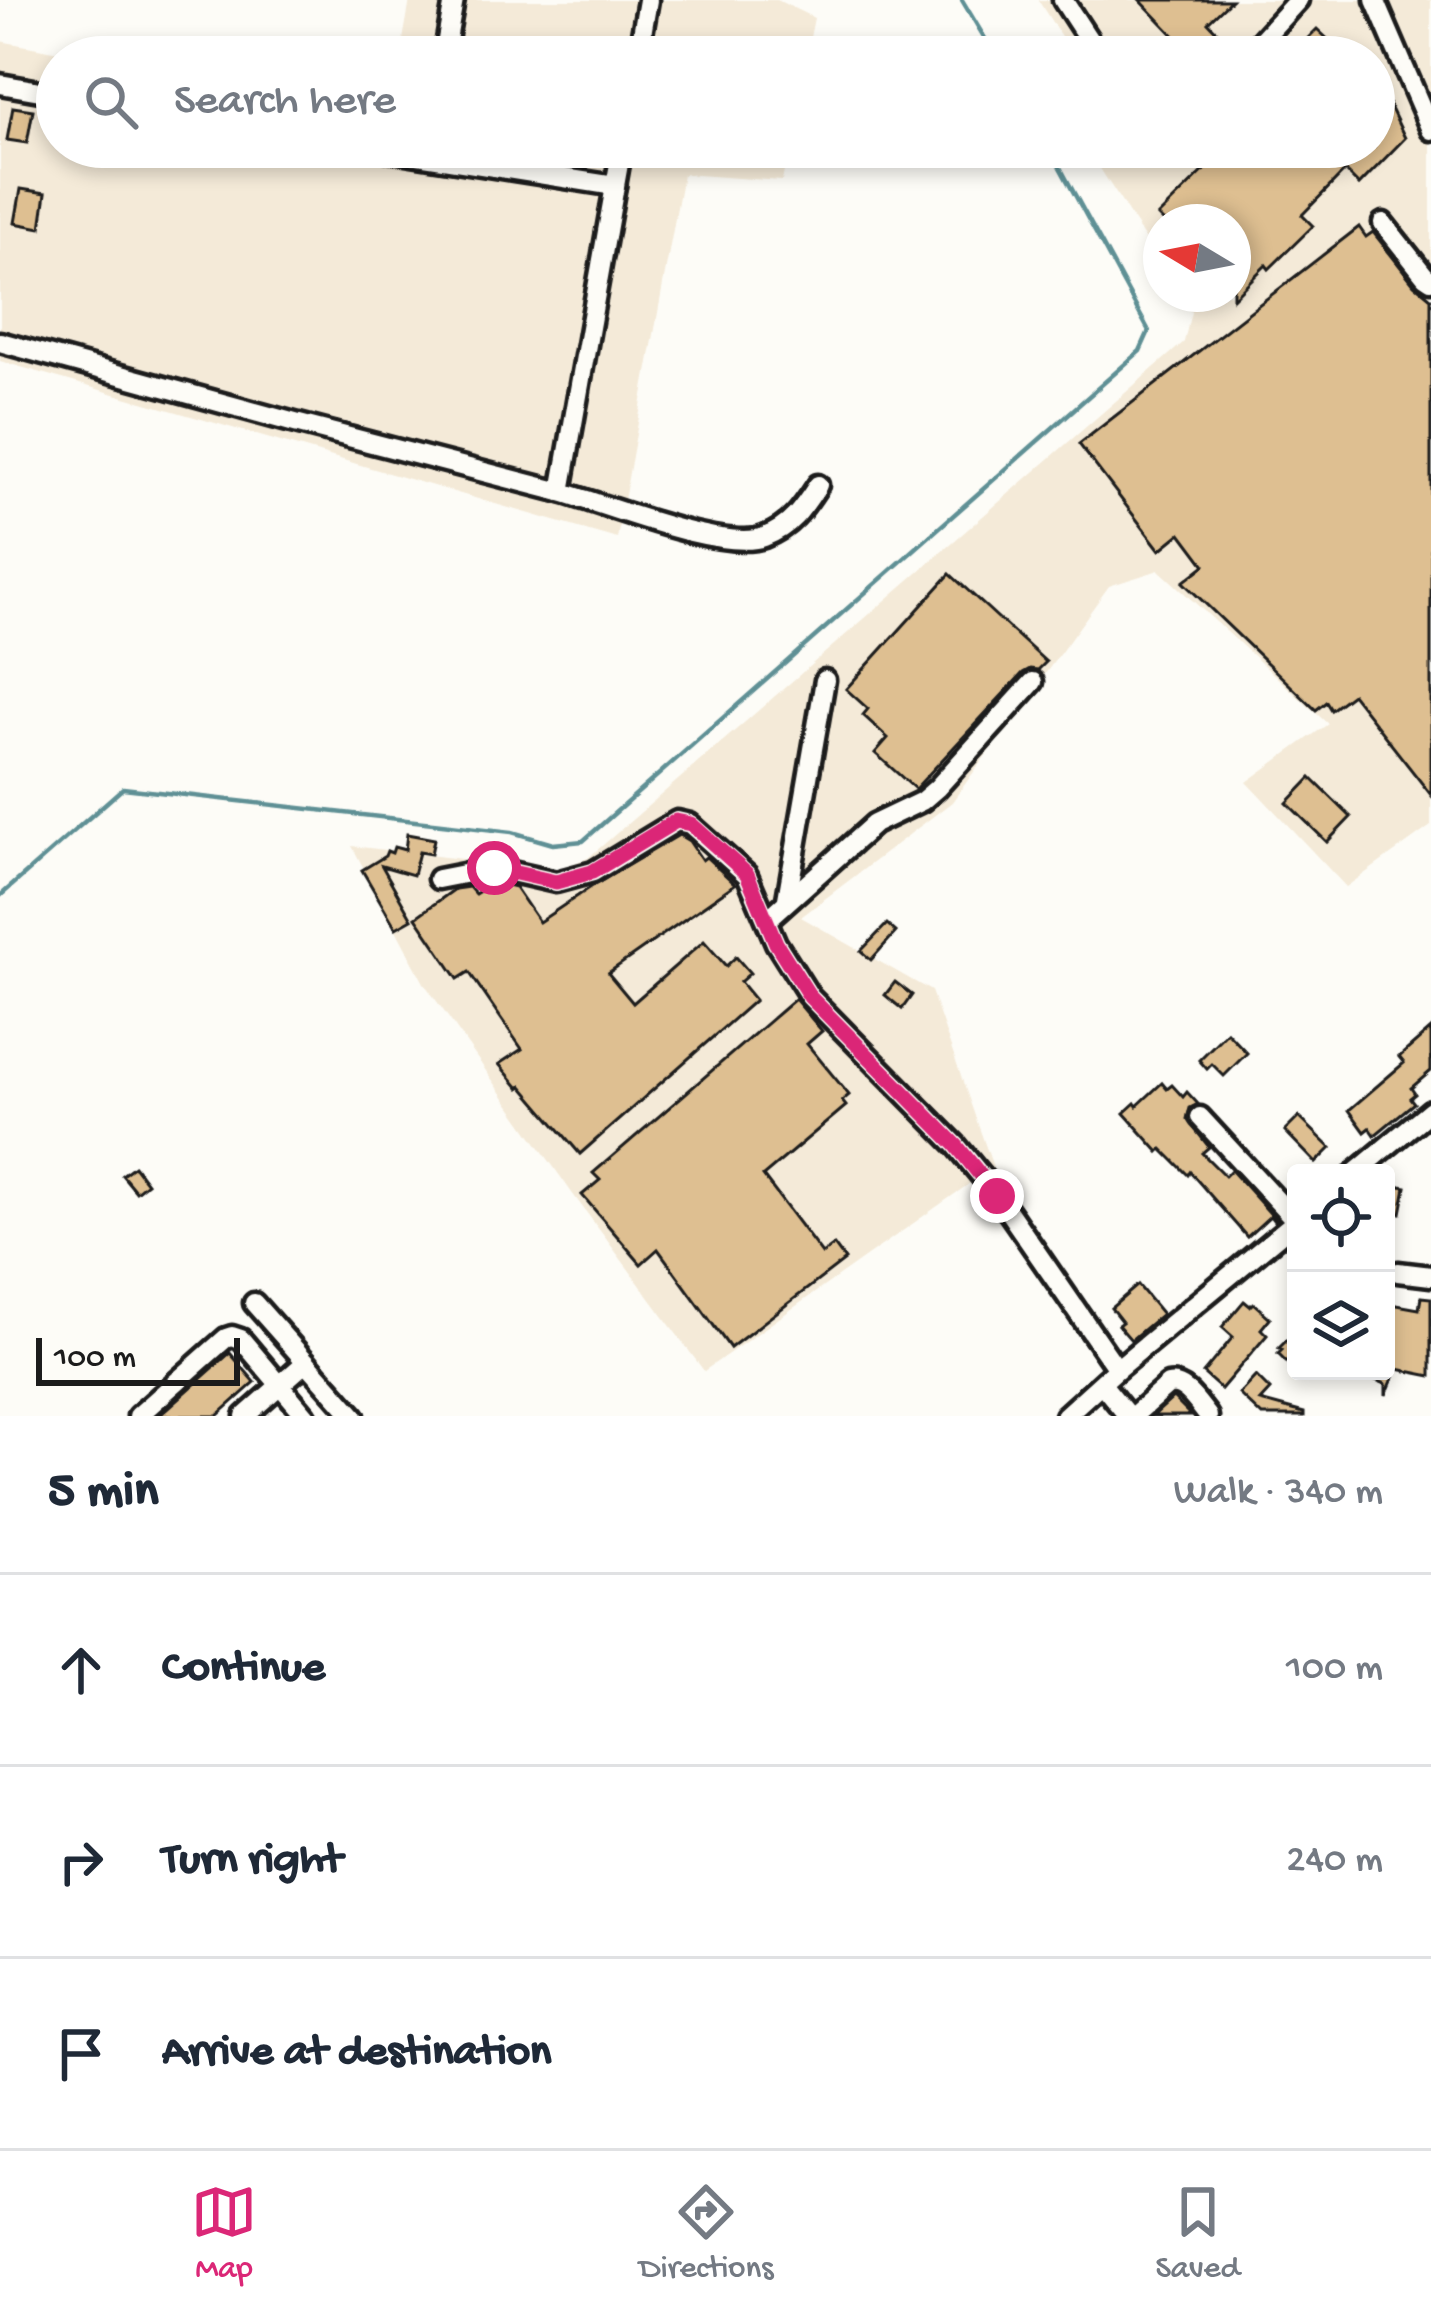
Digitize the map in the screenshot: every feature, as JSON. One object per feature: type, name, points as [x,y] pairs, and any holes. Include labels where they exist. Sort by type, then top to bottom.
[{"type":"street","points":[[448,36],[454,0]]},
{"type":"street","points":[[642,36],[648,0]]},
{"type":"street","points":[[1063,0],[1086,36]]},
{"type":"street","points":[[1265,36],[1298,0]]},
{"type":"street","points":[[1375,0],[1391,36]]},
{"type":"street","points":[[1395,46],[1431,130]]},
{"type":"street","points":[[0,84],[36,90]]},
{"type":"street","points":[[515,168],[615,186]]},
{"type":"street","points":[[561,492],[618,168]]},
{"type":"street","points":[[1383,223],[1431,280]]},
{"type":"street","points":[[0,342],[739,541],[788,526],[818,485]]},
{"type":"street","points":[[787,899],[825,680]]},
{"type":"street","points":[[768,919],[874,824],[938,788],[1033,682]]},
{"type":"street","points":[[438,879],[494,868],[556,882],[592,872],[676,821],[691,824],[747,874],[776,943],[810,997],[970,1162],[1117,1369]]},
{"type":"street","points":[[1365,1164],[1431,1110]]},
{"type":"street","points":[[1200,1117],[1287,1211]]},
{"type":"street","points":[[1064,1416],[1287,1228]]},
{"type":"street","points":[[1398,1271],[1431,1276]]},
{"type":"street","points":[[254,1303],[354,1416]]},
{"type":"street","points":[[138,1416],[232,1336],[241,1339],[306,1416]]},
{"type":"street","points":[[244,1416],[306,1362]]},
{"type":"street","points":[[1102,1384],[1130,1416],[1173,1383],[1208,1416]]},
{"type":"shaded area","points":[[410,0],[777,0],[814,18],[810,36],[404,36]]},
{"type":"shaded area","points":[[1038,0],[1431,0],[1431,826],[1346,887],[1247,782],[1328,724],[1159,570],[1109,586],[952,802],[801,917],[931,991],[993,1167],[704,1371],[424,983],[352,846],[555,870],[588,858],[1184,342],[1191,312],[1251,312],[1251,204],[1143,204],[1143,236],[1100,168],[1395,168],[1395,36],[1061,36]]},
{"type":"shaded area","points":[[0,41],[36,48],[36,168],[785,168],[782,181],[683,174],[617,539],[0,361]]},
{"type":"building","points":[[1140,0],[1231,0],[1208,22],[1221,36],[1174,36]]},
{"type":"building","points":[[13,107],[33,110],[27,143],[7,140]]},
{"type":"building","points":[[1395,117],[1405,138],[1395,148]]},
{"type":"building","points":[[1207,168],[1376,168],[1359,185],[1345,171],[1302,215],[1313,226],[1269,269],[1266,265],[1251,280],[1251,204],[1170,204]]},
{"type":"building","points":[[21,189],[46,193],[41,228],[15,223]]},
{"type":"building","points":[[1359,227],[1366,237],[1373,232],[1431,298],[1431,795],[1352,694],[1331,710],[1326,702],[1316,710],[1183,582],[1205,565],[1181,533],[1160,550],[1079,444]]},
{"type":"building","points":[[950,574],[1046,662],[1038,670],[1023,673],[915,789],[875,753],[888,738],[863,715],[868,709],[846,689]]},
{"type":"building","points":[[1311,778],[1351,817],[1327,842],[1287,803]]},
{"type":"building","points":[[407,834],[434,839],[431,854],[419,852],[413,875],[382,866],[412,919],[396,928],[362,870],[387,851],[392,853],[394,847],[405,850]]},
{"type":"building","points":[[679,835],[702,860],[706,857],[735,884],[608,973],[633,1003],[704,941],[726,966],[736,957],[750,973],[740,982],[755,1000],[580,1154],[499,1064],[522,1049],[469,972],[458,979],[416,917],[455,889],[469,887],[475,894],[494,882],[515,887],[539,922]]},
{"type":"building","points":[[887,924],[896,932],[871,960],[861,951]]},
{"type":"building","points":[[895,982],[912,995],[902,1009],[885,995]]},
{"type":"building","points":[[795,999],[822,1031],[807,1044],[849,1095],[842,1101],[846,1106],[763,1176],[822,1254],[834,1245],[845,1260],[730,1348],[658,1249],[641,1264],[582,1195],[600,1180],[593,1173]]},
{"type":"building","points":[[1431,1029],[1431,1071],[1411,1088],[1414,1103],[1375,1135],[1370,1128],[1365,1132],[1349,1110],[1404,1063],[1399,1057]]},
{"type":"building","points":[[1227,1032],[1247,1053],[1224,1076],[1212,1064],[1207,1069],[1199,1060]]},
{"type":"building","points":[[1162,1083],[1167,1089],[1172,1085],[1183,1097],[1187,1092],[1198,1104],[1190,1108],[1187,1119],[1209,1147],[1202,1153],[1225,1176],[1231,1170],[1276,1220],[1270,1216],[1247,1237],[1190,1172],[1188,1175],[1162,1149],[1159,1152],[1124,1113]]},
{"type":"building","points":[[1299,1117],[1331,1148],[1316,1163],[1285,1131]]},
{"type":"building","points":[[134,1166],[147,1183],[136,1192],[122,1175]]},
{"type":"building","points":[[1395,1185],[1406,1187],[1401,1213],[1395,1212]]},
{"type":"building","points":[[1138,1285],[1162,1314],[1131,1340],[1111,1308]]},
{"type":"building","points":[[1421,1297],[1431,1298],[1431,1376],[1397,1369],[1395,1374],[1395,1305],[1419,1309]]},
{"type":"building","points":[[1244,1301],[1270,1318],[1261,1329],[1267,1335],[1221,1389],[1203,1373],[1233,1337],[1222,1327]]},
{"type":"building","points":[[1287,1340],[1287,1363],[1278,1354]]},
{"type":"building","points":[[230,1353],[255,1382],[217,1416],[159,1416]]},
{"type":"building","points":[[1256,1376],[1270,1390],[1260,1401],[1304,1416],[1262,1416],[1239,1394]]},
{"type":"building","points":[[1173,1398],[1191,1416],[1153,1416]]},
{"type":"waterway","points":[[962,0],[983,36]]},
{"type":"waterway","points":[[0,896],[123,788],[512,832],[553,844],[583,841],[1140,351],[1149,331],[1060,168]]},
{"type":"route","points":[[494,868],[556,882],[592,872],[676,821],[691,824],[747,874],[776,943],[810,997],[956,1145],[997,1196]]}]
